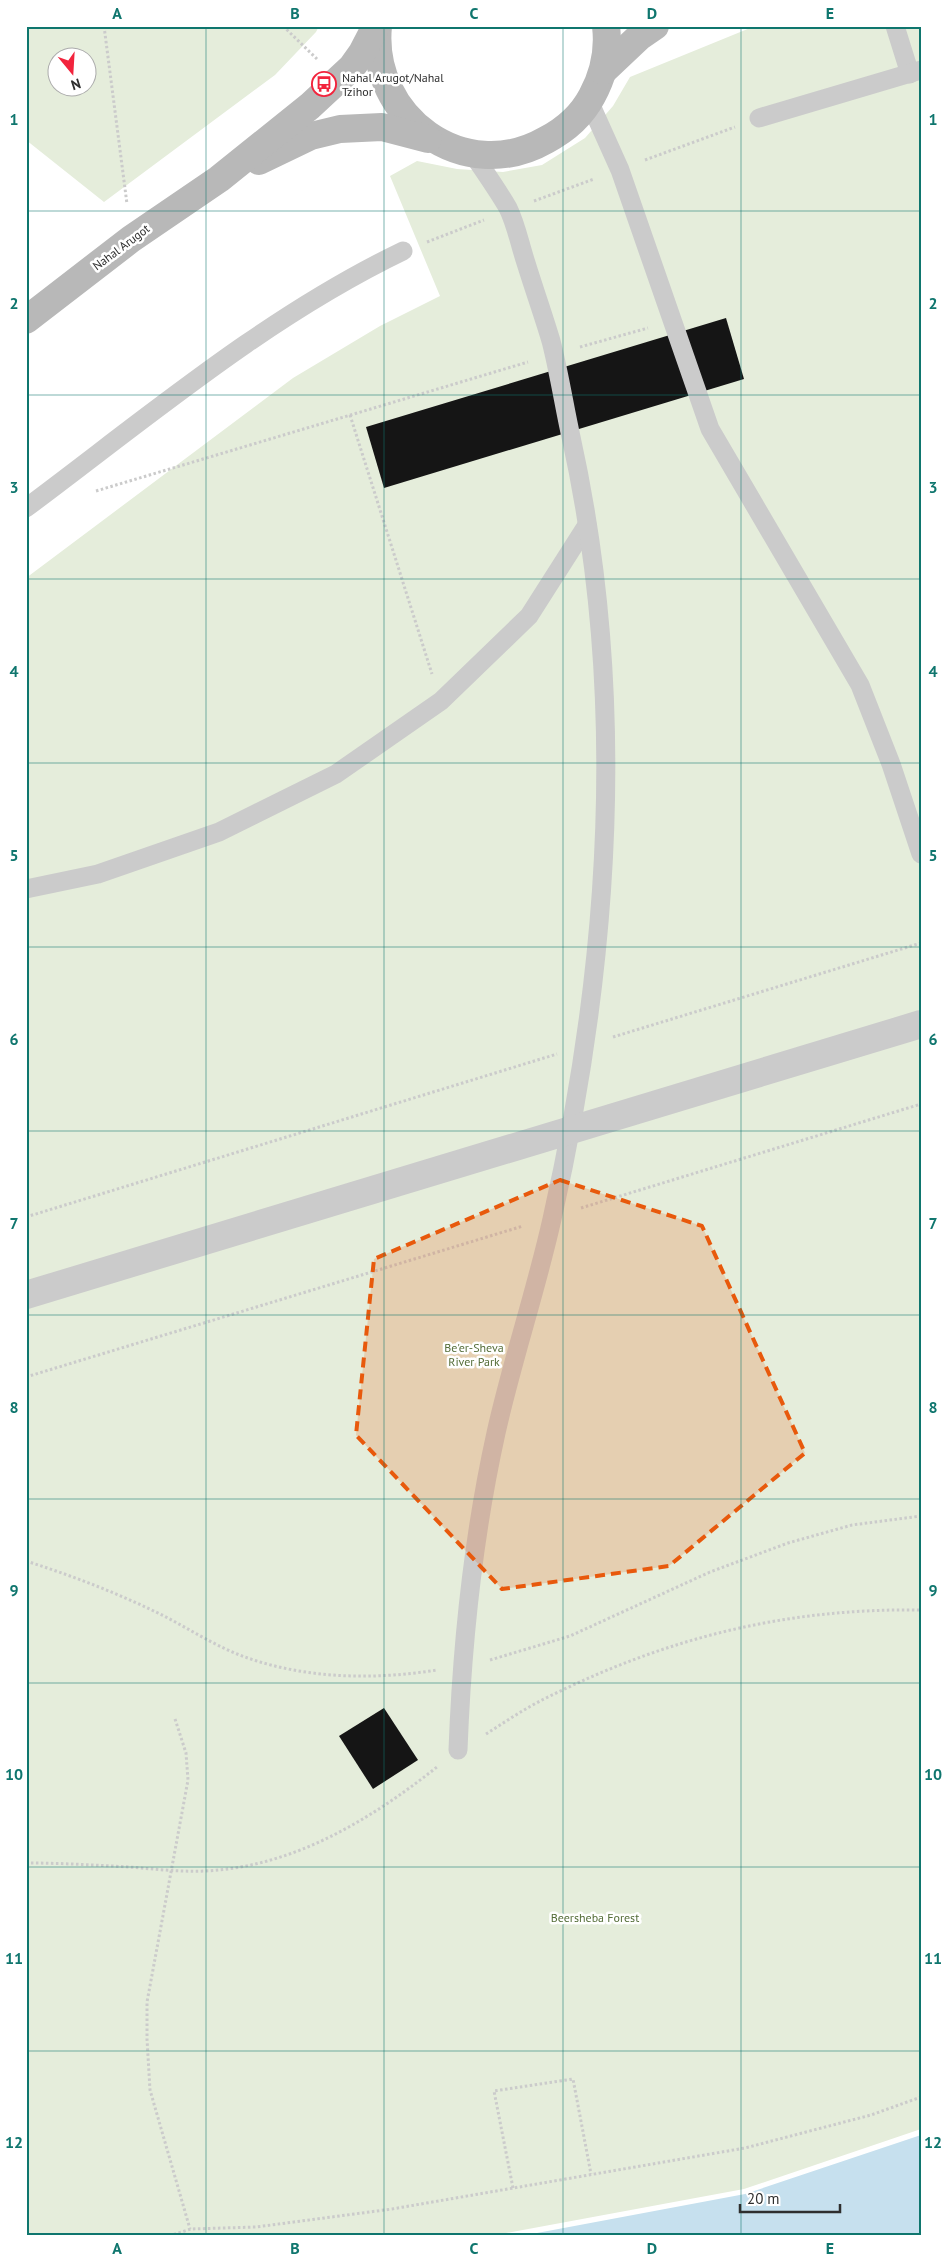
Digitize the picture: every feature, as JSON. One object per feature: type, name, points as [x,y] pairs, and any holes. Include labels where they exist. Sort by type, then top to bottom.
[{"type":"street","name":"Nahal Arugot","points":[[26,320],[131,239],[219,179],[339,80],[362,53],[377,26]]},
{"type":"street","points":[[377,26],[378,57],[389,92],[410,121],[439,142],[472,153],[506,154],[539,144],[567,127],[589,102],[603,71],[606,54],[606,26]]},
{"type":"street","points":[[603,71],[639,37],[655,26]]},
{"type":"street","name":"Nahal Arugot","points":[[219,179],[311,136],[340,129],[382,127],[439,142]]},
{"type":"street","points":[[26,1295],[921,1024]]},
{"type":"lane","points":[[759,118],[915,72],[895,26]]},
{"type":"lane","points":[[589,102],[620,170],[710,429],[860,685],[891,764],[921,854]]},
{"type":"lane","points":[[458,1750],[462,1666],[467,1613],[487,1476],[507,1386],[553,1216],[590,1011],[601,910],[606,806],[605,698],[596,585],[578,467],[553,354],[509,211],[472,153]]},
{"type":"lane","points":[[26,508],[278,321],[331,288],[403,251]]},
{"type":"lane","points":[[26,889],[98,874],[219,832],[336,774],[441,701],[530,616],[587,525]]},
{"type":"path","points":[[104,26],[131,239]]},
{"type":"path","points":[[283,26],[339,80]]},
{"type":"path","points":[[403,251],[759,118]]},
{"type":"path","points":[[93,492],[553,354],[673,322]]},
{"type":"path","points":[[350,415],[441,701]]},
{"type":"path","points":[[26,1217],[921,943]]},
{"type":"path","points":[[26,1378],[921,1104]]},
{"type":"path","points":[[174,1719],[186,1754],[188,1780],[147,2002],[147,2039],[150,2090],[190,2229]]},
{"type":"path","points":[[512,2188],[494,2091],[573,2079],[591,2174]]},
{"type":"path","points":[[169,2236],[190,2229],[256,2227],[392,2208],[745,2148],[871,2115],[921,2097]]},
{"type":"highlighted area","points":[[560,1180],[702,1226],[805,1453],[669,1566],[502,1589],[356,1435],[374,1259]]},
{"type":"green space","points":[[26,26],[319,26],[316,32],[275,75],[104,202],[26,140]]},
{"type":"green space","name":"Be'er-Sheva River Park","points":[[755,26],[921,26],[921,2129],[744,2189],[490,2236],[26,2236],[26,578],[293,378],[380,326],[440,296],[390,176],[417,161],[457,169],[503,172],[542,165],[585,138],[613,106],[630,77]]},
{"type":"water","points":[[921,2135],[921,2236],[521,2236],[745,2194]]},
{"type":"building","points":[[726,318],[744,379],[384,488],[366,427]]},
{"type":"building","points":[[384,1708],[418,1760],[373,1789],[339,1736]]},
{"type":"place","name":"Nahal Arugot/Nahal Tzihor","points":[[324,84]]},
{"type":"park label","name":"Beersheba Forest","points":[[595,1917]]}]
